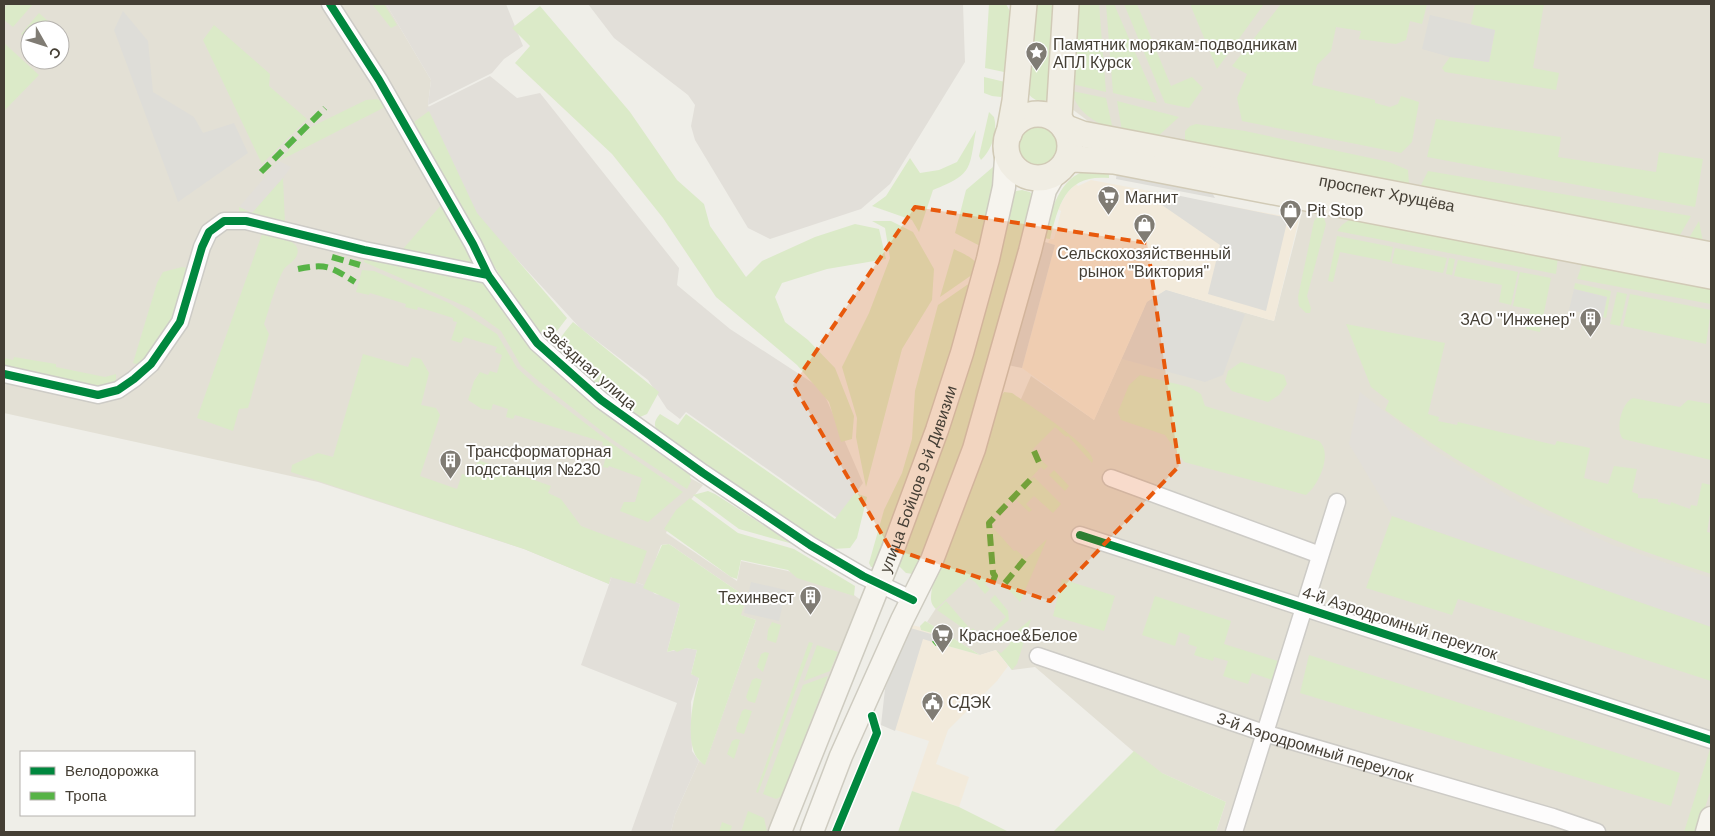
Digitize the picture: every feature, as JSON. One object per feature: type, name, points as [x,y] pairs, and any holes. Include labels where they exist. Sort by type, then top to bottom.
[{"type":"main road","name":"улица Бойцов 9-й Дивизии","points":[[780,832],[880,584],[937,430],[962,353],[986,268],[1002,196],[1008,139],[1015,101],[1024,4]]},
{"type":"main road","points":[[812,832],[841,756],[932,560],[974,449],[1030,251],[1045,190],[1060,168],[1070,144],[1059,117],[1066,4]]},
{"type":"main road","points":[[1060,168],[1038,178],[1019,172],[1008,155],[1008,139],[1020,120],[1036,115],[1051,117],[1064,127]]},
{"type":"main road","name":"проспект Хрущёва","points":[[1064,127],[1082,134],[1711,256]]},
{"type":"main road","name":"проспект Хрущёва","points":[[1060,168],[1073,159],[1114,161],[1711,276]]},
{"type":"main road","points":[[1707,832],[1711,818]]},
{"type":"street","name":"Звёздная улица","points":[[330,4],[379,80],[488,275],[537,344],[600,400],[703,473],[810,545],[913,600]]},
{"type":"street","points":[[4,374],[98,395],[118,390],[134,379],[151,364],[169,341],[180,322],[202,247],[210,232],[224,221],[246,221],[364,250],[488,275]]},
{"type":"street","points":[[1112,478],[1320,555]]},
{"type":"street","points":[[1234,832],[1338,502]]},
{"type":"street","name":"4-й Аэродромный переулок","points":[[1080,535],[1306,606],[1711,740]]},
{"type":"street","name":"3-й Аэродромный переулок","points":[[1038,656],[1264,732],[1553,817],[1596,832]]},
{"type":"highlighted area","points":[[915,207],[1147,243],[1179,466],[1050,601],[890,548],[793,385]]},
{"type":"shaded area","points":[[4,4],[386,4],[431,80],[428,105],[479,212],[503,330],[573,396],[666,465],[703,485],[669,526],[666,533],[737,581],[741,561],[788,571],[854,595],[877,612],[792,832],[671,832],[675,815],[699,761],[705,764],[756,620],[740,615],[745,602],[743,595],[669,544],[661,545],[646,586],[613,573],[609,584],[524,549],[318,482],[4,413]]},
{"type":"shaded area","points":[[386,4],[506,4],[523,46],[504,59],[492,73],[428,105],[431,80]]},
{"type":"shaded area","points":[[588,4],[963,4],[965,62],[890,184],[861,209],[770,239],[748,228],[695,140],[691,126],[695,105],[688,95],[614,38]]},
{"type":"shaded area","points":[[1066,4],[1711,4],[1711,832],[1216,832],[1226,802],[1155,770],[1035,667],[1012,670],[996,650],[980,655],[927,622],[944,596],[1014,404],[1021,399],[1031,376],[1094,420],[1147,302],[1166,290],[1274,321],[1312,173],[1100,130],[1068,106]]},
{"type":"shaded area","points":[[123,11],[148,41],[153,92],[194,117],[203,133],[234,123],[248,153],[178,202],[114,30]]},
{"type":"shaded area","points":[[1430,15],[1495,30],[1489,62],[1450,57],[1422,49]]},
{"type":"shaded area","points":[[490,76],[517,98],[540,93],[679,268],[677,285],[730,329],[822,389],[863,483],[837,518],[686,412],[680,419],[667,409],[648,380],[580,328],[476,215],[426,108]]},
{"type":"shaded area","points":[[279,161],[291,167],[283,178],[252,213],[239,207]]},
{"type":"shaded area","points":[[1117,171],[1210,189],[1215,198],[1116,179]]},
{"type":"shaded area","points":[[1091,180],[1299,219],[1274,321],[1166,290],[1147,302],[1094,420],[1022,368],[1055,245],[1048,243],[1050,239],[1054,239],[1061,211],[1058,209],[1067,193],[1076,184],[1078,186]]},
{"type":"shaded area","points":[[1161,192],[1288,218],[1266,311],[1208,294],[1220,245],[1159,203]]},
{"type":"shaded area","points":[[1042,241],[1055,245],[1022,368],[1008,365]]},
{"type":"shaded area","points":[[1574,289],[1607,297],[1603,317],[1569,310]]},
{"type":"shaded area","points":[[1166,290],[1245,314],[1223,375],[1205,382],[1122,359],[1147,302]]},
{"type":"shaded area","points":[[1360,392],[1431,448],[1520,503],[1613,545],[1711,578],[1711,627],[1392,516],[1349,444]]},
{"type":"shaded area","points":[[613,573],[646,586],[655,594],[666,596],[680,604],[667,652],[686,648],[697,650],[691,674],[699,677],[691,702],[692,751],[699,761],[675,815],[671,832],[631,832],[677,703],[581,665]]},
{"type":"shaded area","points":[[751,582],[786,590],[779,621],[744,613]]},
{"type":"shaded area","points":[[908,624],[939,635],[937,643],[980,655],[996,650],[1008,666],[997,681],[948,730],[936,764],[969,777],[959,807],[912,791],[929,741],[881,725]]},
{"type":"shaded area","points":[[907,627],[938,636],[936,643],[923,639],[895,731],[881,725],[885,689]]},
{"type":"green space","points":[[8,4],[33,4],[13,27],[4,20],[4,9]]},
{"type":"green space","points":[[372,4],[384,4],[397,25],[391,28]]},
{"type":"green space","points":[[989,4],[1006,4],[1011,13],[1004,72],[985,68]]},
{"type":"green space","points":[[1034,4],[1060,4],[1048,100],[1045,101],[1032,98],[1028,93]]},
{"type":"green space","points":[[1074,4],[1099,4],[1106,92],[1072,84]]},
{"type":"green space","points":[[1106,4],[1114,4],[1157,103],[1113,93]]},
{"type":"green space","points":[[1124,4],[1137,4],[1171,86],[1192,77],[1203,88],[1189,108],[1165,103]]},
{"type":"green space","points":[[1190,4],[1264,4],[1217,69]]},
{"type":"green space","points":[[1281,4],[1427,4],[1422,24],[1410,21],[1406,40],[1396,44],[1359,39],[1361,31],[1336,27],[1331,51],[1317,65],[1312,85],[1375,100],[1375,103],[1390,107],[1398,104],[1401,96],[1419,102],[1412,142],[1401,153],[1242,121],[1237,98],[1247,74],[1232,66]]},
{"type":"green space","points":[[1475,4],[1544,4],[1533,68],[1559,73],[1556,90],[1445,72],[1442,68],[1450,57],[1489,62],[1495,31],[1471,24]]},
{"type":"green space","points":[[540,6],[630,112],[677,180],[704,204],[710,226],[746,277],[762,261],[815,237],[855,224],[879,229],[886,259],[827,269],[782,283],[775,297],[785,322],[808,340],[835,368],[854,416],[852,439],[841,442],[829,402],[797,365],[716,297],[663,218],[612,154],[515,63],[530,46],[512,28]]},
{"type":"green space","points":[[39,13],[47,20],[33,20]]},
{"type":"green space","points":[[214,25],[270,74],[269,86],[307,119],[262,164],[203,40]]},
{"type":"green space","points":[[4,43],[20,58],[20,70],[34,70],[39,75],[4,111]]},
{"type":"green space","points":[[984,77],[1005,82],[1005,92],[1001,97],[984,93]]},
{"type":"green space","points":[[1072,91],[1106,98],[1113,130],[1087,115],[1078,105]]},
{"type":"green space","points":[[377,99],[389,105],[279,161],[311,127],[366,100]]},
{"type":"green space","points":[[1117,101],[1179,117],[1155,139],[1122,131]]},
{"type":"green space","points":[[429,111],[477,213],[567,318],[557,331],[547,335],[538,331],[525,316],[452,198],[414,122]]},
{"type":"green space","points":[[989,112],[994,117],[995,134],[991,146],[981,160],[979,156]]},
{"type":"green space","points":[[1436,119],[1561,137],[1558,157],[1656,172],[1659,152],[1703,159],[1695,207],[1427,157]]},
{"type":"green space","points":[[1038,121],[1052,125],[1059,132],[1063,146],[1059,160],[1052,167],[1038,171],[1024,167],[1017,160],[1013,146],[1017,132],[1024,125]]},
{"type":"green space","points":[[1196,124],[1245,131],[1389,162],[1408,170],[1409,184],[1400,190],[1185,145],[1185,131],[1190,126]]},
{"type":"green space","points":[[976,130],[967,169],[956,180],[933,190],[919,232],[912,220],[872,206],[886,196],[910,158],[920,173],[939,170],[957,162]]},
{"type":"green space","points":[[993,167],[997,176],[984,248],[955,233],[966,190]]},
{"type":"green space","points":[[1109,170],[1109,178],[1094,178],[1074,186],[1061,203],[1050,239],[1043,238],[1056,200],[1066,183],[1082,172]]},
{"type":"green space","points":[[1428,171],[1691,216],[1677,240],[1429,194],[1421,185]]},
{"type":"green space","points":[[283,178],[285,224],[239,212],[239,207],[252,213]]},
{"type":"green space","points":[[1016,191],[1030,192],[1035,198],[967,447],[923,563],[913,574],[906,573],[899,566],[898,558],[1012,196]]},
{"type":"green space","points":[[442,204],[472,259],[470,264],[351,240],[352,238],[403,249]]},
{"type":"green space","points":[[1319,215],[1323,215],[1326,224],[1307,296],[1311,308],[1310,313],[1306,313],[1299,306],[1298,297],[1314,221]]},
{"type":"green space","points":[[1353,217],[1558,257],[1556,274],[1337,231]]},
{"type":"green space","points":[[872,221],[891,221],[913,232],[934,269],[932,300],[902,349],[866,487],[856,437],[857,418],[842,367],[869,313],[890,258],[885,228]]},
{"type":"green space","points":[[1699,221],[1704,247],[1686,243]]},
{"type":"green space","points":[[262,234],[291,241],[298,249],[295,259],[284,269],[275,289],[264,324],[269,334],[248,408],[239,409],[233,431],[197,418]]},
{"type":"green space","points":[[1337,236],[1393,247],[1390,262],[1340,252],[1333,282],[1328,281]]},
{"type":"green space","points":[[1395,248],[1447,258],[1443,273],[1392,263]]},
{"type":"green space","points":[[954,249],[973,259],[979,270],[940,297]]},
{"type":"green space","points":[[365,258],[480,282],[487,287],[522,337],[561,376],[602,411],[690,475],[691,481],[687,489],[613,440],[542,384],[521,366],[501,331],[469,308],[364,262]]},
{"type":"green space","points":[[1449,258],[1455,259],[1452,275],[1446,274]]},
{"type":"green space","points":[[1458,260],[1518,272],[1511,305],[1499,302],[1502,285],[1454,276]]},
{"type":"green space","points":[[1583,262],[1711,286],[1711,304],[1577,279]]},
{"type":"green space","points":[[182,267],[187,268],[174,318],[140,365],[133,363],[157,283],[163,272]]},
{"type":"green space","points":[[362,270],[374,271],[449,303],[497,334],[517,368],[538,387],[611,443],[683,492],[648,522],[620,511],[624,502],[635,502],[642,478],[609,466],[608,468],[603,467],[609,447],[602,445],[603,442],[515,415],[513,419],[506,417],[508,409],[493,404],[491,410],[482,409],[468,400],[474,381],[480,372],[488,375],[490,371],[497,373],[502,355],[495,352],[497,347],[464,337],[461,343],[451,340],[457,322],[453,321],[453,318],[418,307],[417,310],[405,307],[406,304],[370,293],[369,295],[356,292]]},
{"type":"green space","points":[[1520,272],[1551,278],[1540,332],[1526,329],[1530,309],[1513,306]]},
{"type":"green space","points":[[977,278],[942,392],[875,567],[871,567],[869,563],[884,510],[902,473],[912,439],[915,391],[938,305]]},
{"type":"green space","points":[[1575,283],[1611,291],[1606,318],[1603,317],[1607,297],[1574,289]]},
{"type":"green space","points":[[1617,292],[1627,294],[1620,326],[1610,324]]},
{"type":"green space","points":[[1630,294],[1711,310],[1706,344],[1623,326]]},
{"type":"green space","points":[[573,322],[659,392],[647,414],[640,417],[561,356],[559,342]]},
{"type":"green space","points":[[1346,324],[1445,343],[1428,414],[1439,417],[1438,421],[1457,425],[1458,422],[1555,445],[1557,441],[1590,448],[1584,478],[1608,484],[1614,466],[1637,469],[1632,492],[1638,494],[1638,498],[1658,499],[1658,502],[1670,505],[1671,502],[1690,509],[1691,505],[1697,506],[1702,483],[1711,485],[1711,508],[1707,532],[1711,533],[1711,574],[1651,554],[1584,527],[1525,498],[1439,448],[1385,410],[1389,401],[1371,387]]},
{"type":"green space","points":[[363,354],[408,367],[412,357],[421,359],[429,373],[421,405],[436,408],[440,415],[420,476],[457,489],[462,474],[472,476],[478,460],[551,486],[548,493],[561,499],[581,526],[647,551],[635,584],[610,577],[609,584],[524,549],[291,472],[292,465],[318,453],[333,457]]},
{"type":"green space","points":[[14,357],[56,364],[56,367],[105,377],[116,374],[116,383],[95,387],[4,369],[4,358],[13,360]]},
{"type":"green space","points":[[1241,362],[1284,375],[1287,384],[1279,395],[1268,402],[1232,391],[1225,382],[1228,371]]},
{"type":"green space","points":[[1140,375],[1189,387],[1201,394],[1205,406],[1319,441],[1325,453],[1320,477],[1306,495],[1184,462],[1165,435],[1121,420],[1118,412],[1129,385]]},
{"type":"green space","points":[[1004,392],[1012,393],[1071,435],[1090,454],[1093,460],[1092,463],[1068,436],[1066,437],[1055,427],[1033,449],[1038,455],[1037,457],[1048,466],[1044,470],[1041,467],[1029,480],[1034,477],[1061,504],[1053,513],[1034,496],[1026,504],[1032,510],[1029,512],[1013,497],[988,522],[1014,551],[1016,550],[1026,559],[1047,539],[1020,602],[995,575],[985,584],[990,589],[985,594],[969,578],[936,609],[931,602],[932,588],[1000,398]]},
{"type":"green space","points":[[1633,398],[1680,407],[1688,400],[1711,404],[1711,460],[1623,439],[1619,423],[1620,417],[1625,405]]},
{"type":"green space","points":[[660,414],[678,425],[686,414],[835,519],[855,493],[867,497],[857,538],[850,548],[832,549],[662,436],[655,425]]},
{"type":"green space","points":[[1054,470],[1069,486],[1065,491],[1049,475]]},
{"type":"green space","points":[[708,491],[793,544],[739,529],[693,495]]},
{"type":"green space","points":[[690,498],[738,533],[794,549],[855,586],[854,596],[797,578],[788,570],[741,560],[737,579],[731,577],[664,529],[676,510]]},
{"type":"green space","points":[[1392,516],[1711,627],[1711,681],[1458,599],[1452,615],[1366,588]]},
{"type":"green space","points":[[669,544],[743,595],[745,602],[741,615],[756,620],[705,765],[698,759],[693,749],[691,738],[692,712],[699,678],[691,674],[697,650],[686,648],[677,652],[674,650],[667,652],[680,604],[643,588],[662,545]]},
{"type":"green space","points":[[1062,579],[1115,596],[1104,631],[1053,616]]},
{"type":"green space","points":[[995,595],[1008,611],[1009,620],[983,642],[937,610],[946,601],[971,630],[973,628],[983,639],[1006,617],[990,600]]},
{"type":"green space","points":[[1155,596],[1231,621],[1224,644],[1278,661],[1272,680],[1252,673],[1248,684],[1223,676],[1228,661],[1214,657],[1213,661],[1194,655],[1197,647],[1188,644],[1190,636],[1179,632],[1175,646],[1142,635]]},
{"type":"green space","points":[[1031,619],[1017,664],[1012,670],[996,650],[1001,653],[1010,644],[1007,639]]},
{"type":"green space","points":[[925,621],[980,655],[937,643],[939,635],[921,630],[920,626]]},
{"type":"green space","points":[[772,622],[781,625],[776,643],[767,640],[768,630]]},
{"type":"green space","points":[[809,642],[813,643],[758,793],[756,792]]},
{"type":"green space","points":[[817,645],[838,652],[830,671],[804,681]]},
{"type":"green space","points":[[769,653],[763,672],[757,667],[761,654]]},
{"type":"green space","points":[[1309,655],[1680,773],[1671,806],[1300,693]]},
{"type":"green space","points":[[828,676],[782,796],[776,799],[763,794],[803,685]]},
{"type":"green space","points":[[756,678],[762,680],[755,703],[748,701],[746,697],[752,680]]},
{"type":"green space","points":[[745,709],[752,711],[744,734],[737,732],[736,728],[742,711]]},
{"type":"green space","points":[[740,740],[734,759],[727,754],[732,741]]},
{"type":"green space","points":[[1711,746],[1711,789],[1697,832],[1684,832]]},
{"type":"green space","points":[[1134,751],[1162,773],[1226,802],[1216,832],[1053,832]]},
{"type":"green space","points":[[912,791],[959,807],[1009,832],[898,832]]},
{"type":"green space","points":[[748,811],[764,818],[767,832],[741,832]]},
{"type":"green space","points":[[722,822],[732,826],[730,832],[719,832]]},
{"type":"marked path","points":[[261,172],[325,108]]},
{"type":"marked path","points":[[332,257],[360,265]]},
{"type":"marked path","points":[[298,269],[316,266],[328,268],[355,282]]},
{"type":"marked path","points":[[1034,451],[1041,467]]},
{"type":"marked path","points":[[993,581],[995,576],[993,573],[989,523],[1030,480]]},
{"type":"marked path","points":[[1005,583],[1025,559]]},
{"type":"marked path","points":[[934,644],[945,634]]},
{"type":"cycle path","points":[[330,4],[379,80],[473,244],[488,275],[537,343],[601,400],[703,473],[810,545],[863,576],[913,600]]},
{"type":"cycle path","points":[[4,374],[98,395],[118,390],[134,379],[151,364],[180,322],[202,247],[209,232],[224,221],[246,221],[364,250],[488,275]]},
{"type":"cycle path","points":[[1080,535],[1711,740]]},
{"type":"cycle path","points":[[836,832],[877,733],[872,716]]},
{"type":"place","name":"Памятник морякам-подводникам АПЛ Курск","points":[[1037,72]]},
{"type":"place","name":"Магнит","points":[[1109,216]]},
{"type":"place","name":"Pit Stop","points":[[1291,229]]},
{"type":"place","name":"Сельскохозяйственный рынок \"Виктория\"","points":[[1144,243]]},
{"type":"place","name":"ЗАО \"Инженер\"","points":[[1591,338]]},
{"type":"place","name":"Трансформаторная подстанция №230","points":[[450,479]]},
{"type":"place","name":"Техинвест","points":[[810,616]]},
{"type":"place","name":"Красное&Белое","points":[[943,654]]},
{"type":"place","name":"СДЭК","points":[[932,721]]}]
